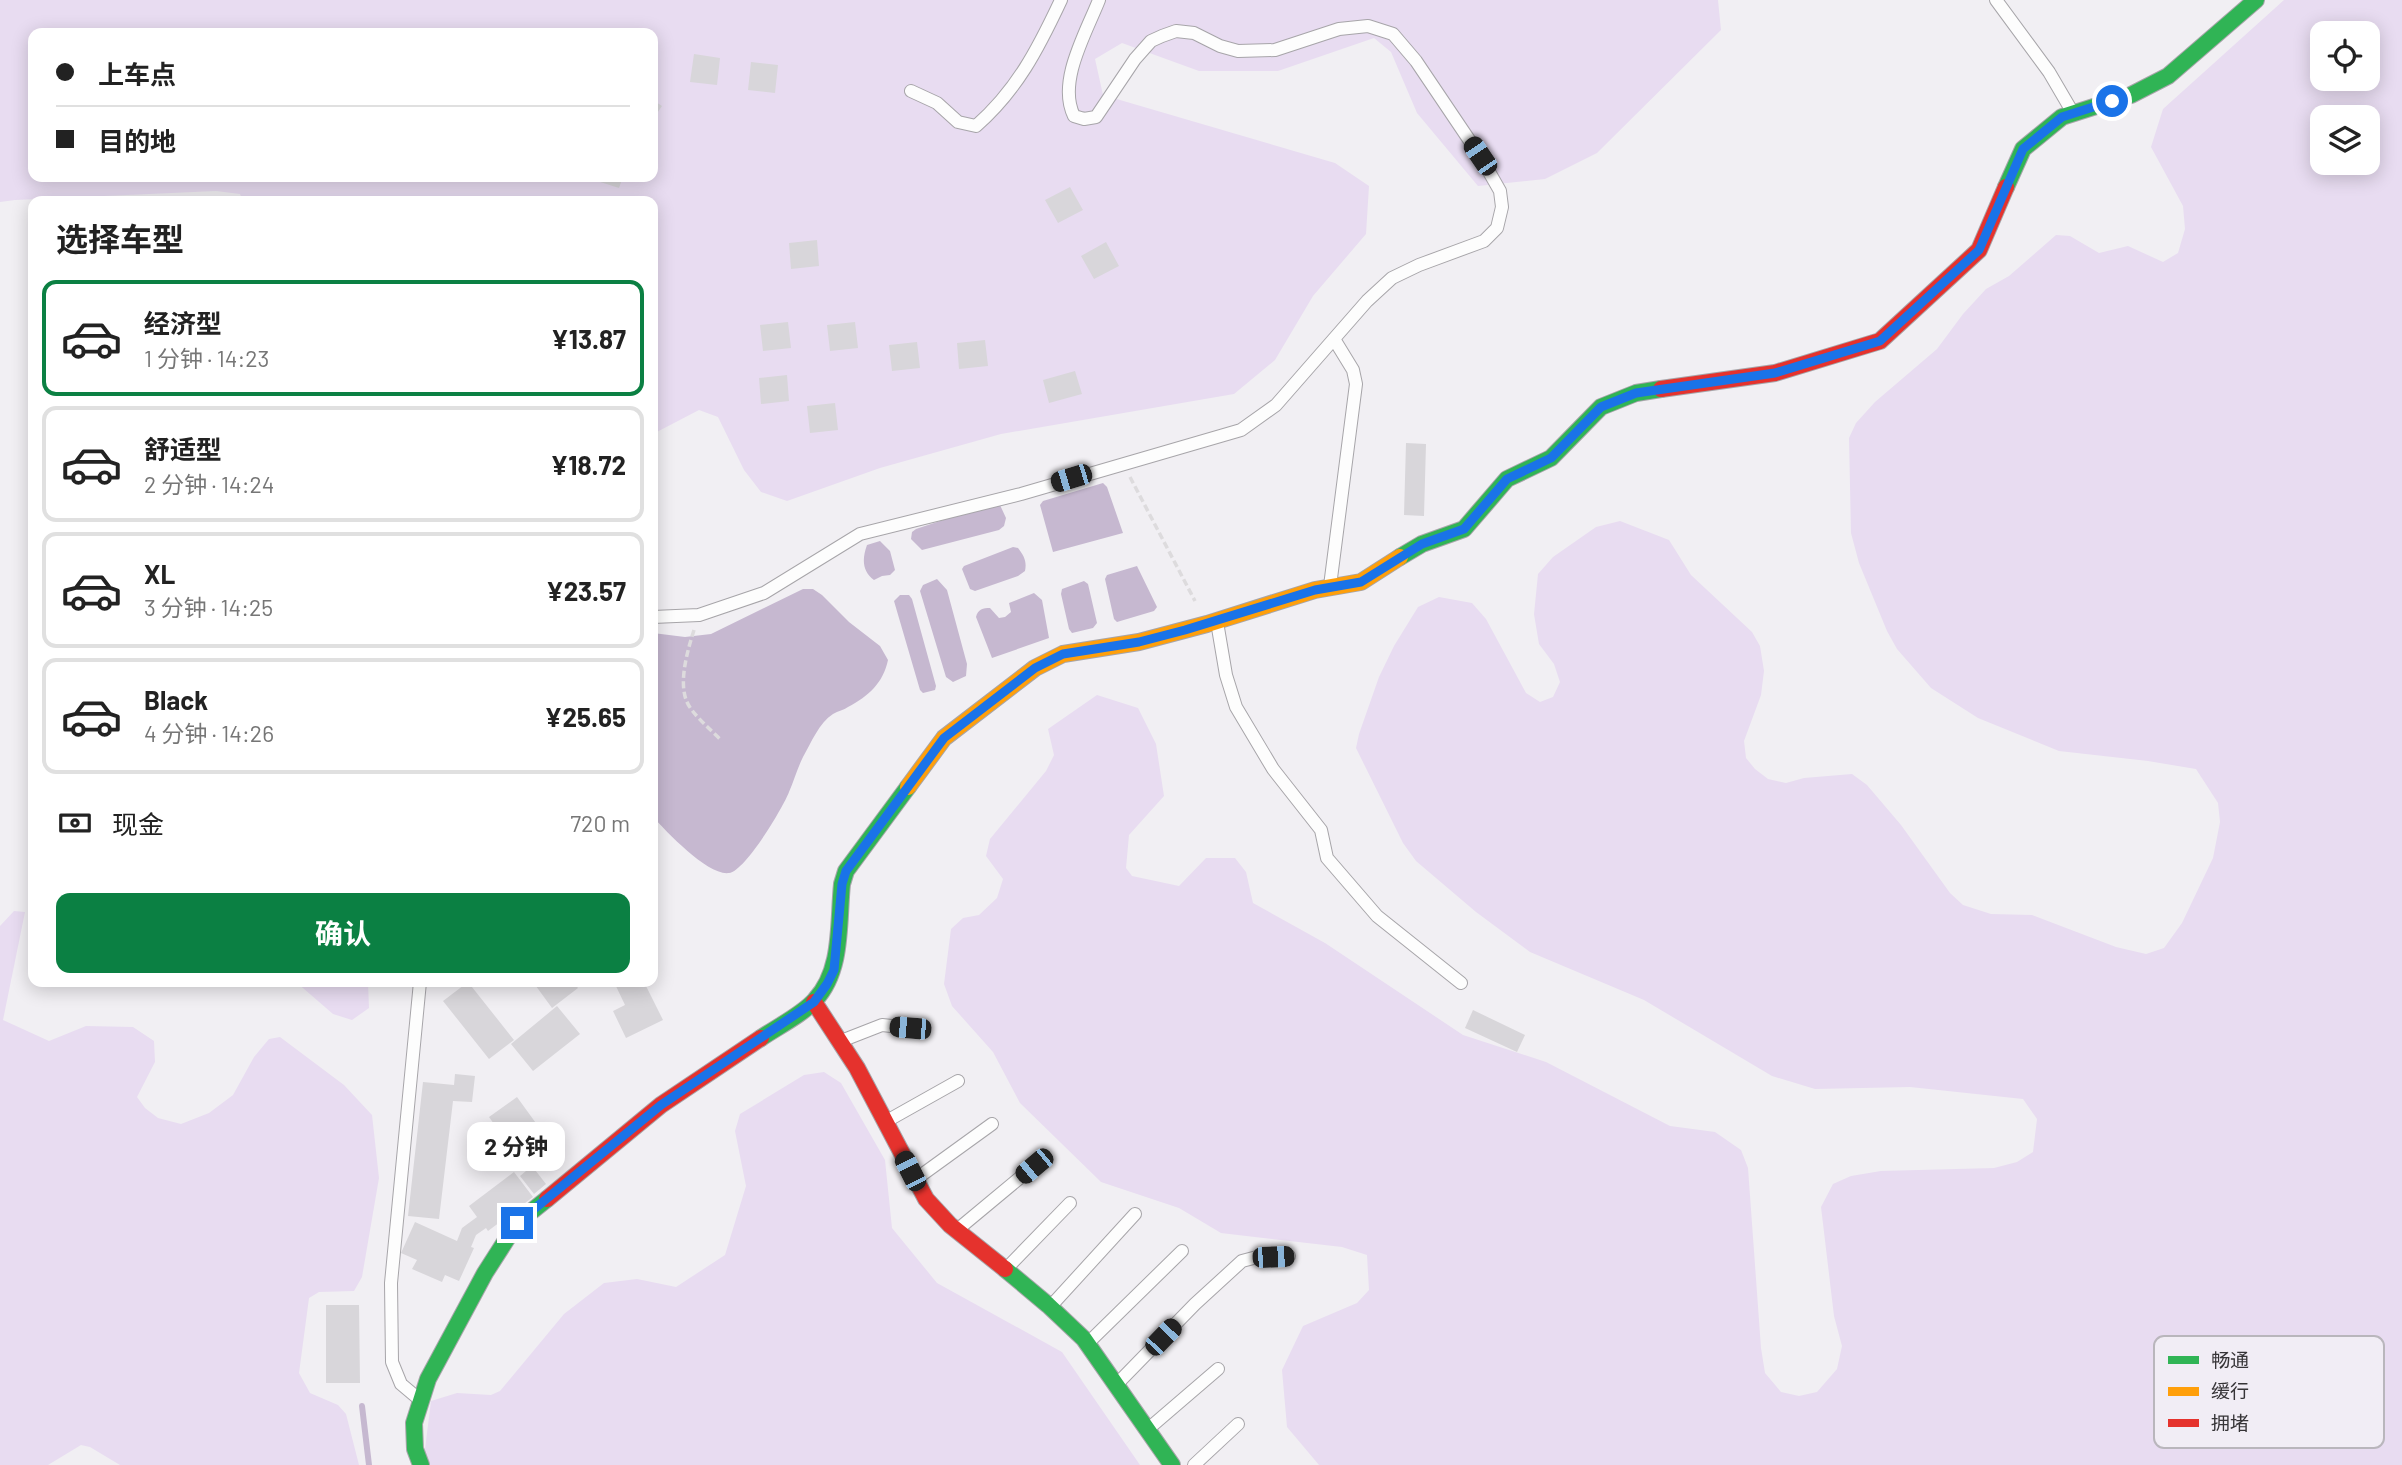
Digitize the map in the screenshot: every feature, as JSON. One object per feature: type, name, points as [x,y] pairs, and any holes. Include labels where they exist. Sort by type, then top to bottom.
[{"type":"street","points":[[421,1465],[415,1449],[414,1423],[428,1378],[485,1273],[517,1223],[661,1105],[814,1002],[834,970],[842,884],[846,871],[944,738],[1035,668],[1063,654],[1139,642],[1330,587],[1361,582],[1422,544],[1464,529],[1507,479],[1551,458],[1601,407],[1636,393],[1775,373],[1880,341],[1979,250],[2023,149],[2062,117],[2131,95],[2168,76],[2256,0]]},
{"type":"street","points":[[814,1002],[840,1041],[926,1199],[957,1231],[1049,1307],[1087,1344],[1172,1465]]},
{"type":"lane","points":[[911,90],[937,103],[958,122],[976,126],[989,115],[1024,73],[1061,0]]},
{"type":"lane","points":[[658,617],[699,615],[764,593],[860,534],[1020,494],[1241,430],[1276,405],[1367,302],[1392,278],[1484,241],[1497,228],[1502,207],[1500,191],[1480,156],[1416,61],[1393,34],[1368,26],[1339,29],[1275,50],[1238,51],[1220,47],[1194,33],[1176,31],[1151,41],[1135,59],[1096,117],[1084,119],[1074,116],[1068,103],[1070,74],[1099,0]]},
{"type":"lane","points":[[1996,0],[2049,72],[2073,114]]},
{"type":"lane","points":[[1330,587],[1356,384],[1353,370],[1334,339]]},
{"type":"lane","points":[[1212,623],[1237,707],[1273,769],[1321,830],[1327,858],[1377,916],[1461,983]]},
{"type":"lane","points":[[420,987],[391,1283],[392,1362],[401,1384],[421,1401]]},
{"type":"lane","points":[[840,1041],[882,1025],[910,1028]]},
{"type":"lane","points":[[885,1122],[958,1081]]},
{"type":"lane","points":[[915,1180],[992,1124]]},
{"type":"lane","points":[[957,1231],[1034,1166]]},
{"type":"lane","points":[[1005,1270],[1070,1203]]},
{"type":"lane","points":[[1049,1307],[1135,1214]]},
{"type":"lane","points":[[1087,1344],[1182,1251]]},
{"type":"lane","points":[[1115,1385],[1242,1261],[1257,1257],[1289,1256]]},
{"type":"lane","points":[[1147,1430],[1218,1368]]},
{"type":"lane","points":[[1194,1465],[1238,1423]]},
{"type":"path","points":[[1122,463],[1212,623]]},
{"type":"path","points":[[699,615],[685,657],[684,689],[687,703],[721,740]]},
{"type":"shaded area","points":[[0,0],[1718,0],[1721,30],[1597,153],[1545,179],[1478,186],[1417,113],[1391,52],[1374,38],[1278,71],[1199,71],[1122,43],[1095,59],[1103,95],[1335,163],[1369,186],[1366,234],[1313,296],[1275,360],[1234,394],[1001,434],[880,468],[787,501],[761,492],[744,470],[718,417],[699,410],[658,431],[658,196],[241,196],[216,191],[28,196],[28,199],[0,202]]},
{"type":"shaded area","points":[[2284,0],[2402,0],[2402,1465],[1319,1465],[1287,1427],[1282,1370],[1303,1326],[1357,1303],[1369,1290],[1367,1255],[1342,1247],[1221,1233],[1179,1208],[1101,1182],[1020,1103],[993,1052],[952,1006],[944,984],[951,929],[963,918],[979,915],[997,898],[1003,879],[986,856],[990,839],[1046,771],[1054,755],[1048,729],[1097,695],[1138,708],[1156,744],[1164,796],[1129,835],[1126,868],[1132,876],[1179,886],[1206,858],[1235,858],[1246,872],[1253,903],[1325,943],[1463,1035],[1546,1062],[1670,1126],[1715,1132],[1741,1150],[1748,1168],[1765,1373],[1781,1392],[1799,1396],[1817,1392],[1837,1369],[1842,1346],[1834,1316],[1821,1207],[1833,1184],[1851,1176],[1881,1171],[1994,1168],[2017,1162],[2033,1152],[2037,1119],[2023,1099],[1910,1087],[1815,1089],[1772,1076],[1644,1000],[1530,952],[1476,912],[1416,861],[1403,843],[1356,748],[1359,734],[1379,677],[1394,646],[1418,607],[1439,597],[1472,603],[1486,619],[1526,693],[1540,702],[1553,697],[1560,682],[1554,664],[1539,644],[1534,614],[1538,574],[1553,557],[1596,527],[1620,521],[1669,540],[1691,575],[1752,632],[1760,646],[1764,671],[1761,695],[1744,741],[1746,758],[1755,769],[1768,779],[1786,783],[1804,778],[1852,774],[1867,785],[1901,825],[1950,893],[1963,905],[1991,914],[2032,915],[2116,947],[2146,954],[2164,948],[2182,923],[2213,858],[2220,822],[2218,803],[2196,769],[2059,751],[1978,718],[1931,688],[1897,649],[1859,563],[1851,533],[1849,438],[1856,423],[1875,402],[1937,349],[1986,289],[2009,276],[2056,235],[2070,236],[2099,253],[2128,246],[2163,262],[2178,253],[2185,229],[2183,206],[2151,147],[2163,109]]},
{"type":"shaded area","points":[[1103,483],[1107,487],[1123,533],[1053,552],[1040,505],[1043,501]]},
{"type":"shaded area","points":[[1000,505],[1006,518],[1004,526],[999,530],[922,550],[911,539],[912,532],[916,529],[979,508]]},
{"type":"shaded area","points":[[880,541],[890,551],[895,570],[890,575],[874,580],[865,569],[864,555],[867,545]]},
{"type":"shaded area","points":[[1013,547],[1018,548],[1023,556],[1025,571],[975,591],[970,589],[962,569],[964,566]]},
{"type":"shaded area","points":[[1137,566],[1157,607],[1154,611],[1117,622],[1105,579],[1107,575]]},
{"type":"shaded area","points":[[937,579],[947,590],[967,664],[966,676],[953,682],[946,677],[920,591],[923,585]]},
{"type":"shaded area","points":[[1084,581],[1088,584],[1097,623],[1093,628],[1072,633],[1062,589]]},
{"type":"shaded area","points":[[803,589],[813,589],[880,646],[888,660],[879,682],[869,693],[833,714],[824,723],[803,757],[772,824],[744,862],[729,873],[710,868],[699,861],[658,822],[658,634],[685,637],[711,634]]},
{"type":"shaded area","points":[[1034,593],[1042,600],[1049,638],[992,658],[976,617],[978,612],[990,608],[999,618],[1005,617],[1011,612],[1009,603]]},
{"type":"shaded area","points":[[900,595],[909,595],[912,599],[935,690],[923,693],[920,690],[894,601]]},
{"type":"shaded area","points":[[14,911],[25,912],[3,1020],[49,1041],[86,1026],[133,1027],[154,1041],[155,1062],[137,1097],[145,1108],[158,1118],[181,1124],[209,1113],[233,1095],[254,1057],[269,1039],[280,1037],[344,1085],[372,1115],[379,1178],[362,1277],[354,1291],[319,1292],[309,1298],[299,1373],[310,1393],[338,1405],[346,1414],[359,1465],[120,1465],[90,1447],[81,1445],[48,1465],[0,1465],[0,926]]},
{"type":"shaded area","points":[[302,987],[368,987],[369,1008],[352,1020],[333,1014]]},
{"type":"shaded area","points":[[824,1072],[841,1083],[885,1160],[892,1228],[937,1283],[1062,1352],[1140,1465],[423,1465],[431,1401],[457,1393],[491,1395],[500,1391],[564,1314],[604,1283],[637,1279],[676,1287],[725,1255],[746,1186],[735,1131],[740,1114],[804,1075]]},
{"type":"building","points":[[694,54],[720,58],[717,85],[690,82]]},
{"type":"building","points":[[751,62],[778,65],[775,93],[748,90]]},
{"type":"building","points":[[600,182],[621,182],[619,188]]},
{"type":"building","points":[[1070,187],[1083,210],[1058,223],[1045,200]]},
{"type":"building","points":[[817,240],[819,266],[791,269],[789,243]]},
{"type":"building","points":[[1106,242],[1119,266],[1094,279],[1081,256]]},
{"type":"building","points":[[788,322],[791,348],[763,351],[760,325]]},
{"type":"building","points":[[855,322],[858,348],[830,351],[827,325]]},
{"type":"building","points":[[985,340],[988,366],[959,369],[957,343]]},
{"type":"building","points":[[917,342],[920,368],[892,371],[889,345]]},
{"type":"building","points":[[1075,371],[1082,394],[1049,403],[1043,380]]},
{"type":"building","points":[[787,375],[789,401],[761,404],[759,378]]},
{"type":"building","points":[[835,403],[838,430],[810,433],[807,406]]},
{"type":"building","points":[[1406,443],[1426,444],[1424,516],[1404,515]]},
{"type":"building","points":[[461,987],[472,987],[514,1040],[489,1059],[443,1001]]},
{"type":"building","points":[[537,987],[578,988],[552,1008]]},
{"type":"building","points":[[616,987],[646,987],[663,1020],[626,1038],[613,1011],[625,1005]]},
{"type":"building","points":[[557,1006],[580,1034],[533,1071],[511,1044]]},
{"type":"building","points":[[1473,1010],[1525,1035],[1517,1052],[1465,1028]]},
{"type":"building","points":[[455,1074],[475,1076],[472,1102],[453,1101],[439,1219],[408,1216],[423,1082],[454,1085]]},
{"type":"building","points":[[517,1097],[554,1148],[526,1169],[489,1117]]},
{"type":"building","points":[[532,1166],[546,1184],[534,1194],[520,1176]]},
{"type":"building","points":[[514,1172],[533,1197],[488,1231],[486,1228],[476,1235],[471,1247],[474,1248],[459,1281],[445,1275],[442,1282],[412,1269],[417,1260],[401,1253],[415,1222],[457,1241],[462,1228],[477,1217],[469,1206]]},
{"type":"building","points":[[326,1305],[359,1305],[360,1383],[326,1383]]},
{"type":"waterway","points":[[362,1406],[369,1465]]},
{"type":"traffic: fast","points":[[2006,187],[2023,149],[2062,117],[2131,95],[2168,76],[2256,0]]},
{"type":"traffic: fast","points":[[1400,557],[1422,544],[1464,529],[1507,479],[1551,458],[1601,407],[1636,393],[1661,389]]},
{"type":"traffic: fast","points":[[761,1038],[804,1010],[824,988],[838,945],[842,884],[846,871],[908,787]]},
{"type":"traffic: fast","points":[[421,1465],[415,1449],[414,1423],[428,1379],[485,1273],[517,1223],[547,1199]]},
{"type":"traffic: fast","points":[[1005,1269],[1084,1339],[1172,1465]]},
{"type":"traffic: slow","points":[[908,787],[944,738],[1035,668],[1063,654],[1139,642],[1315,590],[1361,582],[1400,557]]},
{"type":"traffic: jam","points":[[1661,389],[1775,373],[1880,341],[1979,250],[2006,187]]},
{"type":"traffic: jam","points":[[814,1002],[857,1068],[926,1199],[950,1225],[1005,1269]]},
{"type":"traffic: jam","points":[[547,1199],[661,1105],[761,1038]]},
{"type":"route","points":[[517,1223],[661,1105],[814,1002],[834,970],[842,884],[846,871],[944,738],[1035,668],[1063,654],[1139,642],[1217,622],[1315,590],[1361,582],[1422,544],[1464,529],[1507,479],[1551,458],[1601,407],[1636,393],[1775,373],[1880,341],[1979,250],[2023,149],[2062,117],[2112,101]]}]
